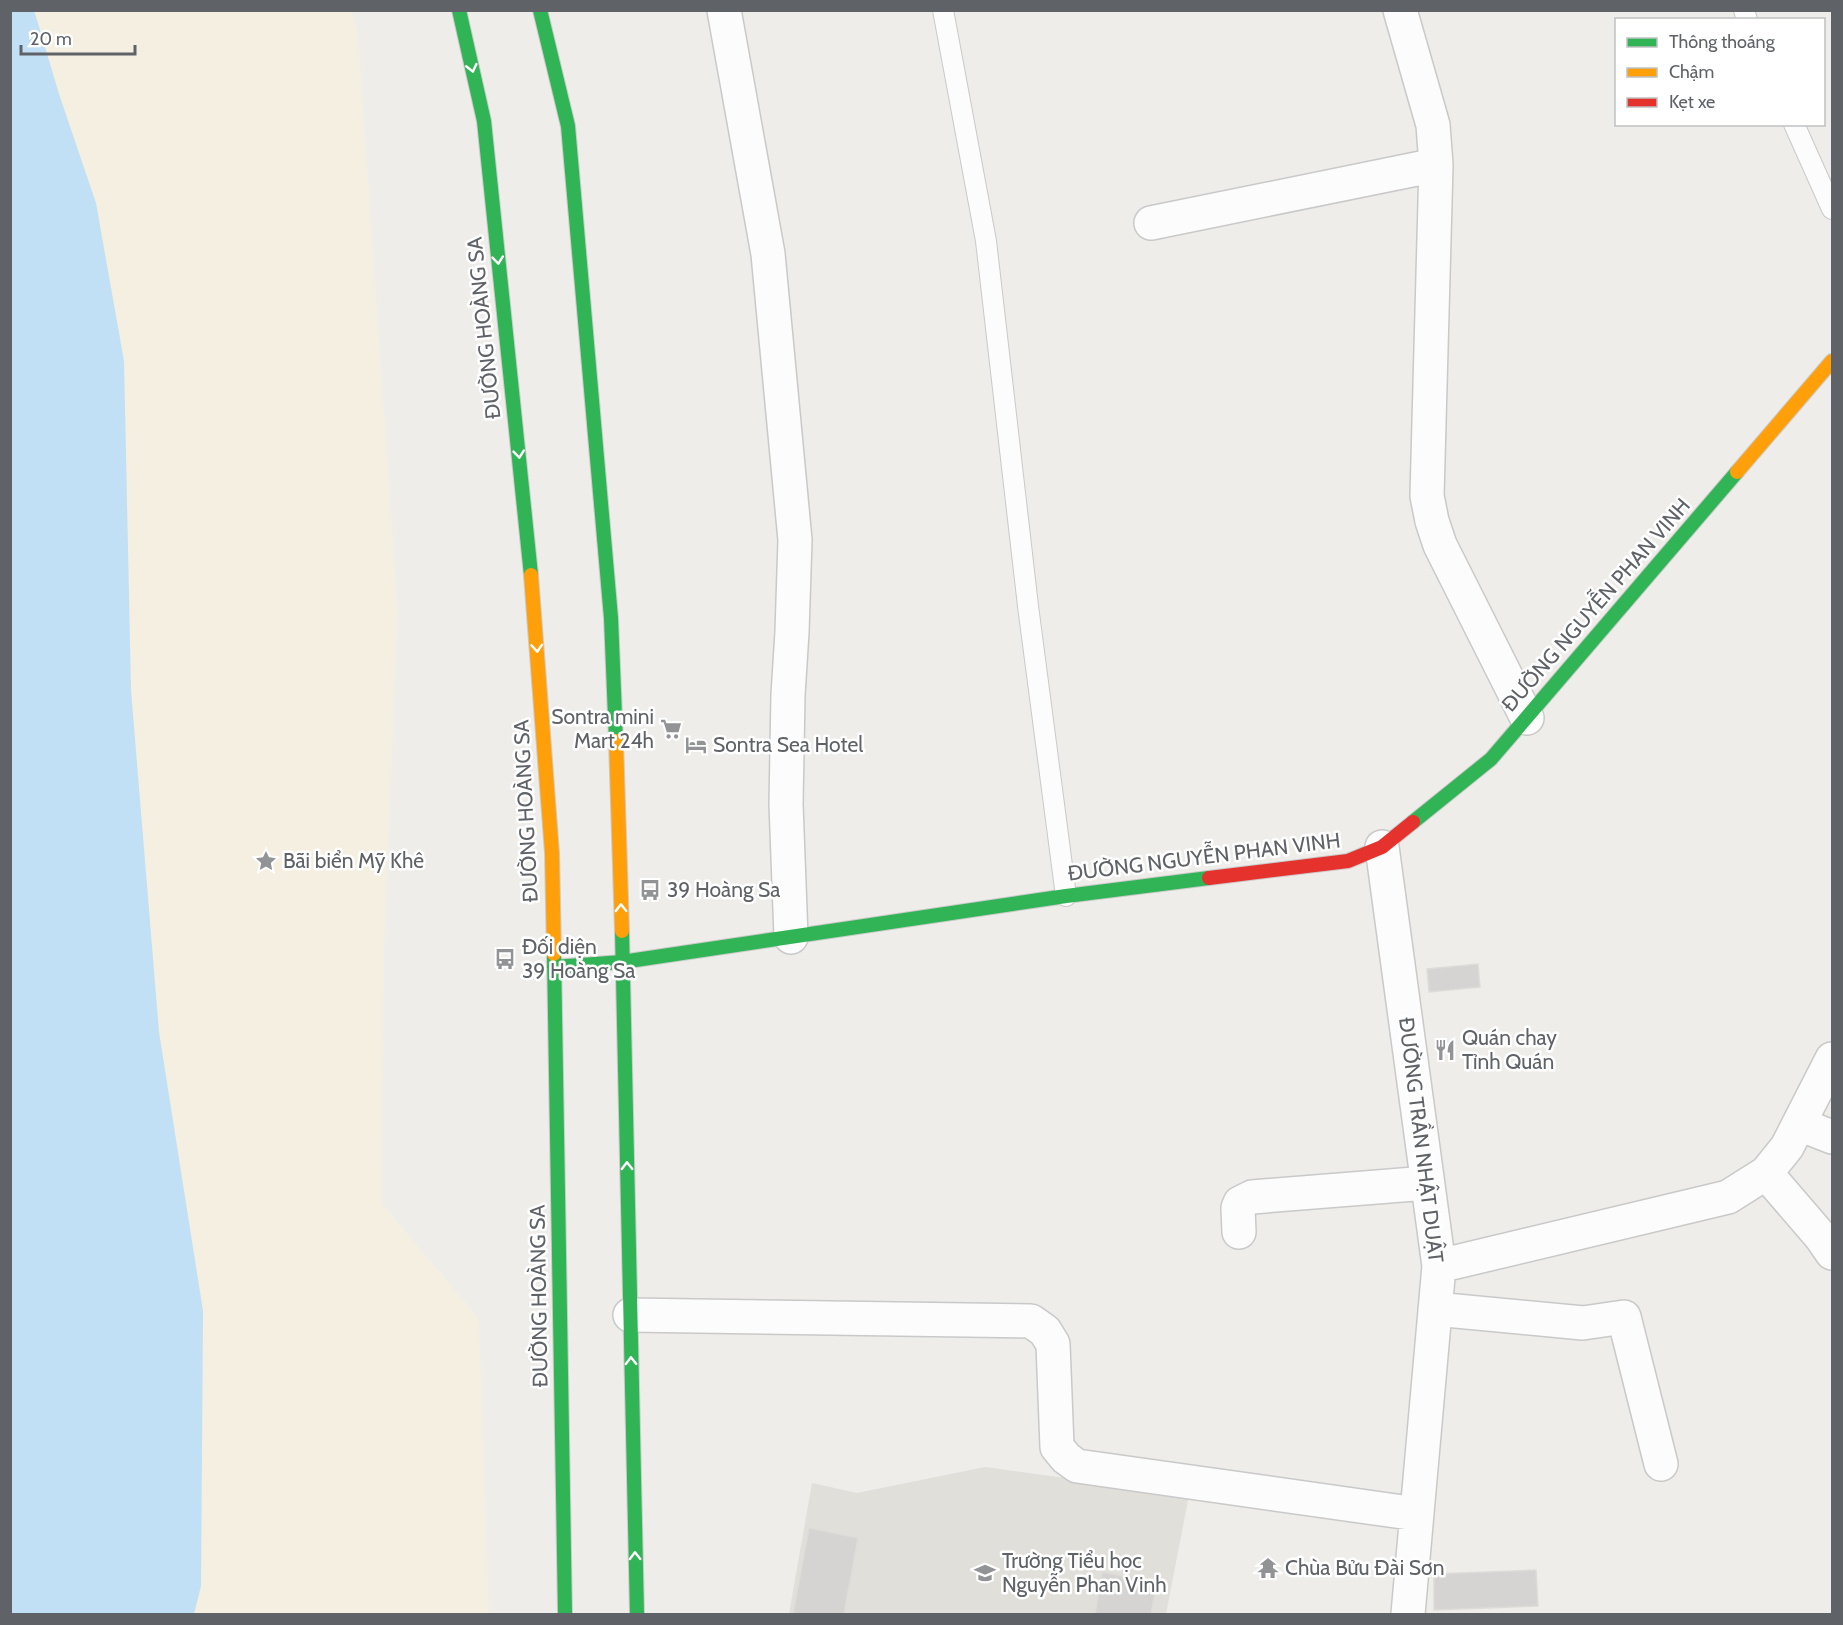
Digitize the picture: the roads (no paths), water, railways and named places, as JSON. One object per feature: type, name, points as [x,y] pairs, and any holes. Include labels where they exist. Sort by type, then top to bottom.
[{"type":"main road","name":"ĐƯỜNG HOÀNG SA","points":[[459,10],[484,122],[535,614],[552,853],[565,1614]]},
{"type":"main road","points":[[540,10],[568,126],[609,594],[620,850],[637,1614]]},
{"type":"main road","name":"ĐƯỜNG NGUYỄN PHAN VINH","points":[[554,967],[622,962],[1066,896],[1348,861],[1382,847],[1491,759],[1833,361]]},
{"type":"street","points":[[724,10],[768,254],[795,540],[786,804],[791,937]]},
{"type":"street","points":[[1400,10],[1432,125],[1436,165],[1428,496],[1432,521],[1440,545],[1527,718]]},
{"type":"street","points":[[1151,223],[1436,165]]},
{"type":"street","name":"ĐƯỜNG TRẦN NHẬT DUẬT","points":[[1382,847],[1439,1266],[1408,1614]]},
{"type":"street","points":[[1439,1266],[1728,1197],[1766,1173],[1787,1147],[1833,1059]]},
{"type":"street","points":[[1799,1124],[1833,1137]]},
{"type":"street","points":[[1766,1173],[1833,1253]]},
{"type":"street","points":[[1239,1232],[1239,1203],[1252,1197],[1427,1183]]},
{"type":"street","points":[[1435,1309],[1583,1323],[1624,1317],[1661,1464]]},
{"type":"street","points":[[630,1315],[1031,1321],[1045,1331],[1053,1344],[1057,1447],[1077,1466],[1417,1514]]},
{"type":"lane","points":[[943,10],[986,241],[1028,606],[1066,896]]},
{"type":"lane","points":[[1795,126],[1833,210]]},
{"type":"water","points":[[34,10],[59,94],[96,203],[124,361],[131,690],[159,1032],[203,1311],[201,1586],[194,1614],[11,1614],[10,11]]},
{"type":"place","name":"Sontra mini Mart 24h","points":[[671,729]]},
{"type":"place","name":"Sontra Sea Hotel","points":[[696,745]]},
{"type":"place","name":"Bãi biển Mỹ Khê","points":[[266,861]]},
{"type":"place","name":"39 Hoàng Sa","points":[[650,890]]},
{"type":"place","name":"Đối diện 39 Hoàng Sa","points":[[505,959]]},
{"type":"place","name":"Quán chay Tỉnh Quán","points":[[1445,1050]]},
{"type":"place","name":"Chùa Bửu Đài Sơn","points":[[1268,1568]]},
{"type":"place","name":"Trường Tiểu học Nguyễn Phan Vinh","points":[[985,1573]]}]
